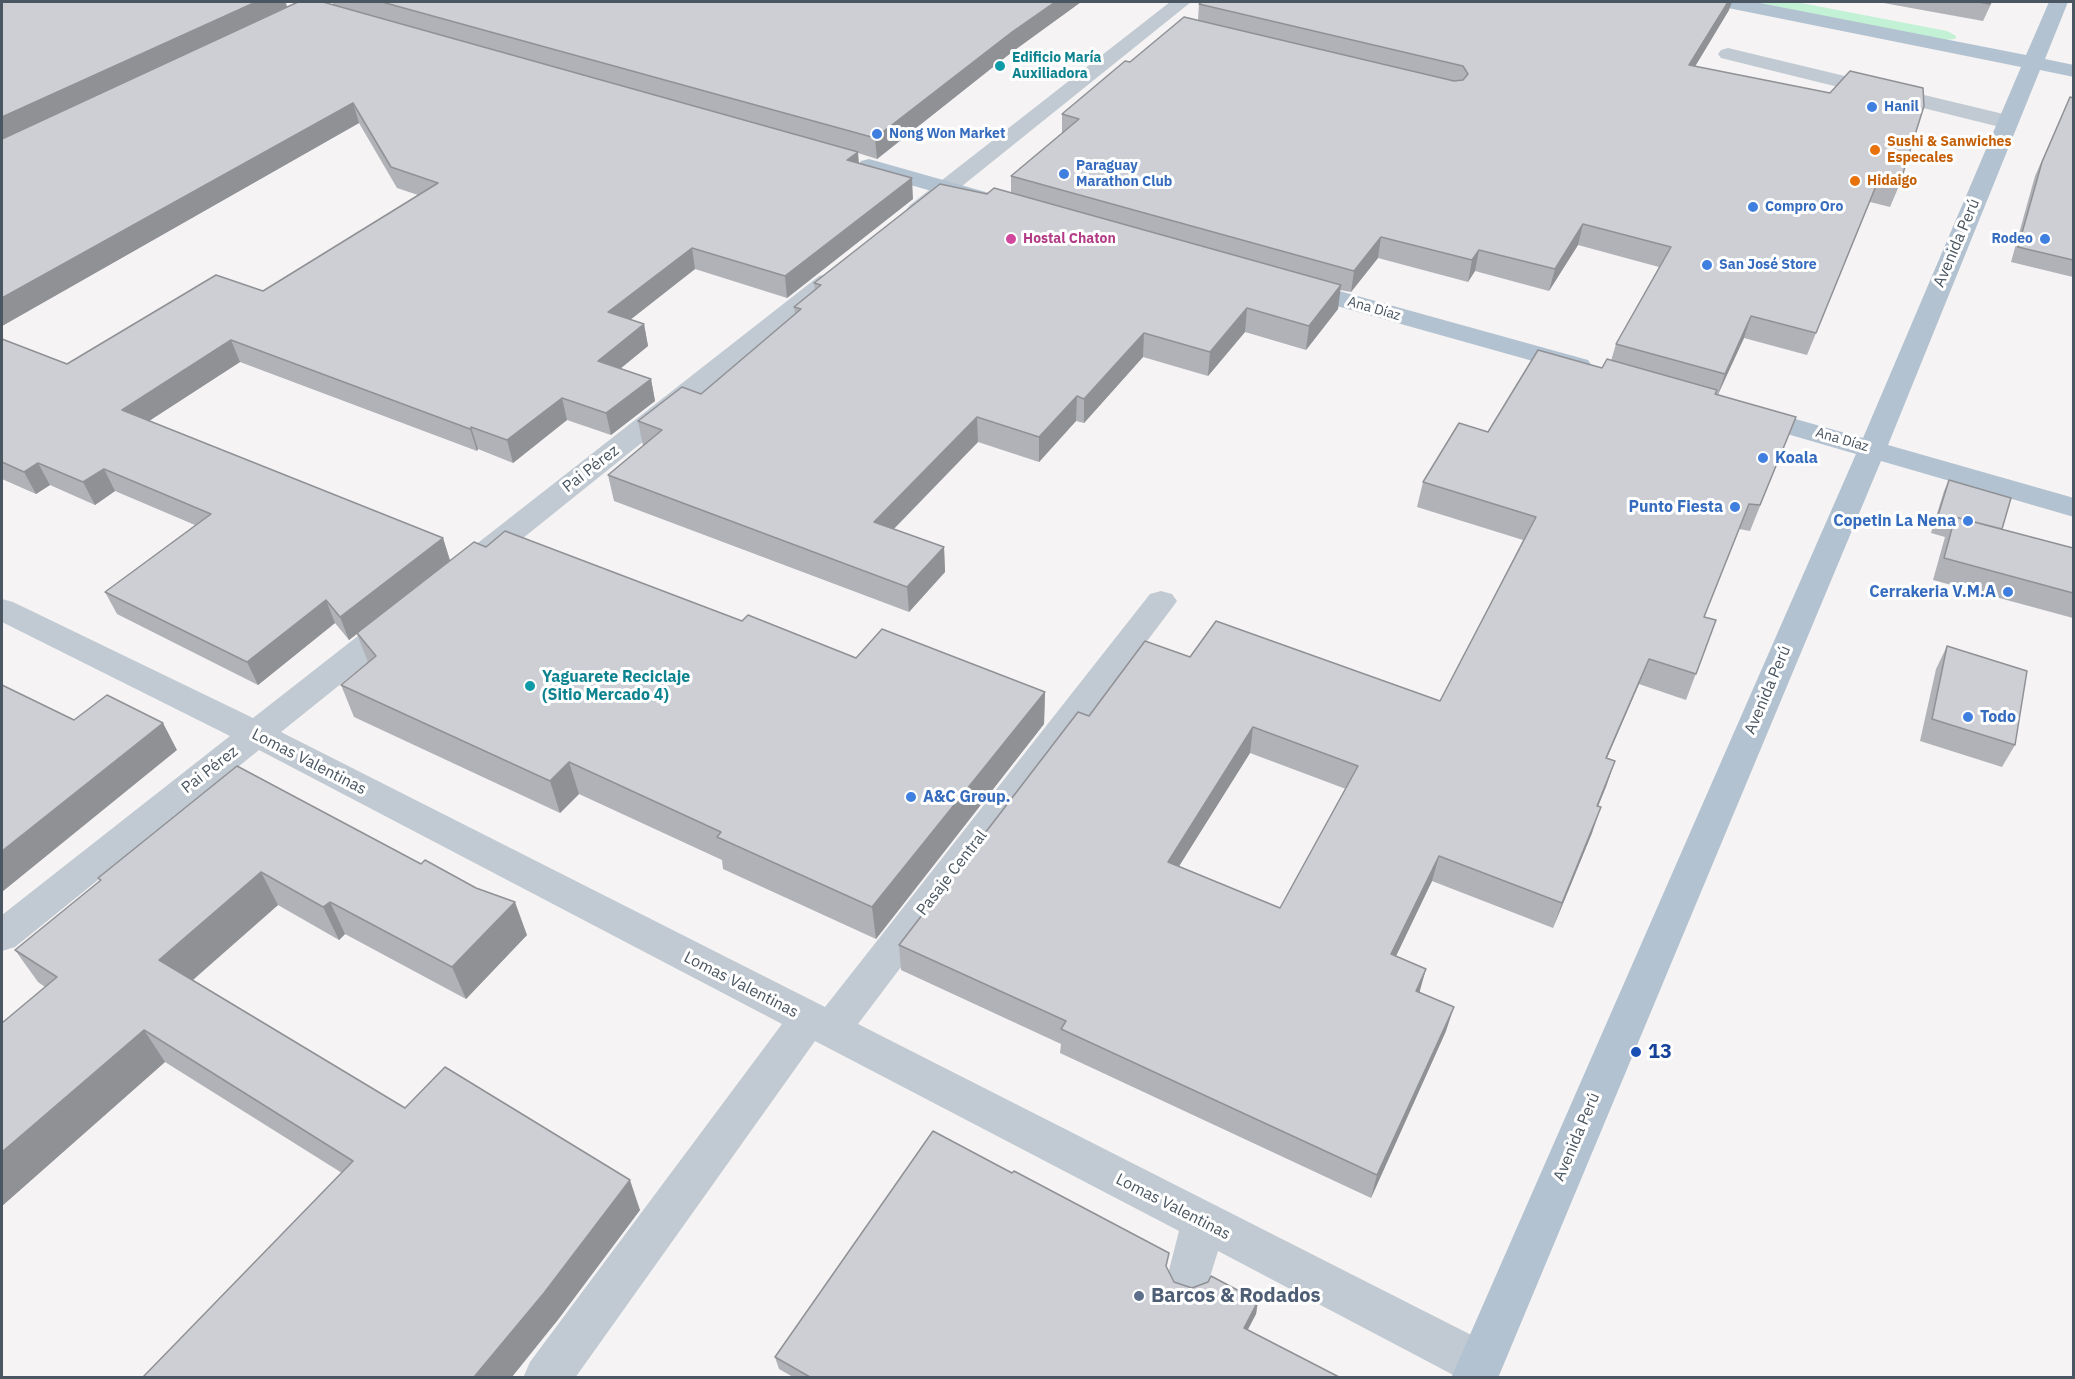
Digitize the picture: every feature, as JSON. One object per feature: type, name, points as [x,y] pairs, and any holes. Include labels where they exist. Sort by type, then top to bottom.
[{"type":"main road","points":[[1728,2],[2036,54],[2073,53]]},
{"type":"main road","points":[[1819,2],[2036,54],[2073,71]]},
{"type":"main road","name":"Avenida Perú","points":[[1477,1370],[1872,449],[2058,2]]},
{"type":"main road","points":[[853,162],[1002,204]]},
{"type":"main road","name":"Ana Díaz","points":[[1278,282],[1599,372]]},
{"type":"main road","name":"Ana Díaz","points":[[1725,407],[2073,508]]},
{"type":"street","points":[[898,225],[1172,16]]},
{"type":"street","points":[[1728,54],[2008,122]]},
{"type":"street","name":"Pai Pérez","points":[[452,579],[852,262]]},
{"type":"street","name":"Pasaje Central","points":[[546,1377],[819,1025],[1161,601]]},
{"type":"street","name":"Lomas Valentinas","points":[[2,609],[256,734],[1203,1222],[1477,1370]]},
{"type":"street","name":"Pai Pérez","points":[[2,936],[414,609]]},
{"type":"street","points":[[1189,1278],[1203,1222]]},
{"type":"green space","points":[[1754,2],[1796,2],[1947,31],[1956,36],[1955,39],[1944,40]]},
{"type":"building","points":[[2,2],[256,2],[2,117]]},
{"type":"building","points":[[298,2],[323,2],[858,152],[847,160],[912,178],[785,276],[692,248],[608,312],[644,324],[598,361],[651,379],[606,413],[562,398],[507,440],[471,427],[470,429],[231,340],[122,410],[443,538],[340,617],[326,600],[247,662],[105,592],[211,514],[104,469],[83,482],[38,463],[24,472],[2,462],[2,339],[67,364],[216,275],[263,291],[438,183],[391,167],[353,103],[2,298],[2,139]]},
{"type":"building","points":[[382,2],[1055,2],[1012,32],[875,138]]},
{"type":"building","points":[[1202,2],[1728,2],[1689,65],[1830,93],[1850,71],[1923,88],[1924,106],[1899,186],[1878,181],[1816,333],[1751,316],[1725,374],[1616,344],[1671,247],[1583,224],[1555,269],[1479,250],[1472,260],[1381,237],[1354,271],[1011,176],[1079,119],[1062,114],[1125,61],[1130,62],[1184,17],[1454,81],[1463,80],[1468,74],[1463,66],[1199,4]]},
{"type":"building","points":[[2070,97],[2073,98],[2073,260],[2018,247],[2042,162]]},
{"type":"building","points":[[940,184],[987,194],[994,188],[1341,285],[1309,326],[1247,308],[1210,352],[1144,333],[1084,399],[1077,396],[1039,437],[977,417],[874,522],[944,547],[907,587],[608,475],[662,430],[638,421],[682,387],[701,394],[801,309],[794,307],[821,285],[814,283]]},
{"type":"building","points":[[1538,350],[1602,368],[1607,359],[1717,390],[1715,394],[1796,417],[1760,505],[1749,504],[1704,617],[1716,620],[1696,674],[1649,659],[1606,758],[1615,761],[1597,806],[1601,807],[1562,903],[1439,856],[1391,954],[1426,969],[1416,991],[1454,1007],[1377,1175],[1061,1029],[1066,1021],[899,945],[1078,712],[1089,716],[1145,641],[1190,657],[1216,621],[1440,701],[1536,517],[1423,482],[1459,423],[1488,432]],"holes":[[[1253,727],[1358,766],[1280,908],[1168,862]]]},
{"type":"building","points":[[1949,480],[2011,498],[2002,529],[1955,517],[1951,526],[1936,522]]},
{"type":"building","points":[[1955,517],[2073,548],[2073,593],[1944,558]]},
{"type":"building","points":[[505,531],[742,621],[748,615],[856,658],[882,629],[1045,692],[872,907],[717,837],[721,832],[569,762],[550,781],[341,685],[376,656],[357,633],[474,542],[486,547]]},
{"type":"building","points":[[1947,646],[2027,671],[2015,745],[1932,719]]},
{"type":"building","points":[[2,685],[74,720],[107,695],[163,723],[2,851]]},
{"type":"building","points":[[237,766],[421,864],[425,860],[476,888],[515,902],[452,967],[330,902],[323,907],[261,872],[159,960],[405,1108],[445,1067],[630,1180],[544,1293],[474,1377],[143,1377],[353,1161],[144,1030],[2,1152],[2,1023],[57,977],[15,950],[101,880],[98,878]]},
{"type":"building","points":[[933,1131],[1169,1253],[1166,1266],[1174,1282],[1192,1288],[1208,1282],[1211,1276],[1258,1301],[1244,1328],[1339,1377],[810,1377],[775,1357]]},
{"type":"place","name":"Edificio María Auxiliadora","points":[[1000,66]]},
{"type":"place","name":"Hanil","points":[[1872,107]]},
{"type":"place","name":"Nong Won Market","points":[[877,134]]},
{"type":"place","name":"Sushi & Sanwiches Especales","points":[[1875,150]]},
{"type":"place","name":"Paraguay Marathon Club","points":[[1064,174]]},
{"type":"place","name":"Hidaigo","points":[[1855,181]]},
{"type":"place","name":"Compro Oro","points":[[1753,207]]},
{"type":"place","name":"Hostal Chaton","points":[[1011,239]]},
{"type":"place","name":"Rodeo","points":[[2045,239]]},
{"type":"place","name":"San José Store","points":[[1707,265]]},
{"type":"place","name":"Koala","points":[[1763,458]]},
{"type":"place","name":"Punto Fiesta","points":[[1735,507]]},
{"type":"place","name":"Copetin La Nena","points":[[1968,521]]},
{"type":"place","name":"Cerrakeria V.M.A","points":[[2008,592]]},
{"type":"place","name":"Yaguarete Reciclaje (Sitio Mercado 4)","points":[[530,686]]},
{"type":"place","name":"Todo","points":[[1968,717]]},
{"type":"place","name":"A&C Group.","points":[[911,797]]},
{"type":"place","name":"13","points":[[1636,1052]]},
{"type":"place","name":"Barcos & Rodados","points":[[1139,1296]]}]
